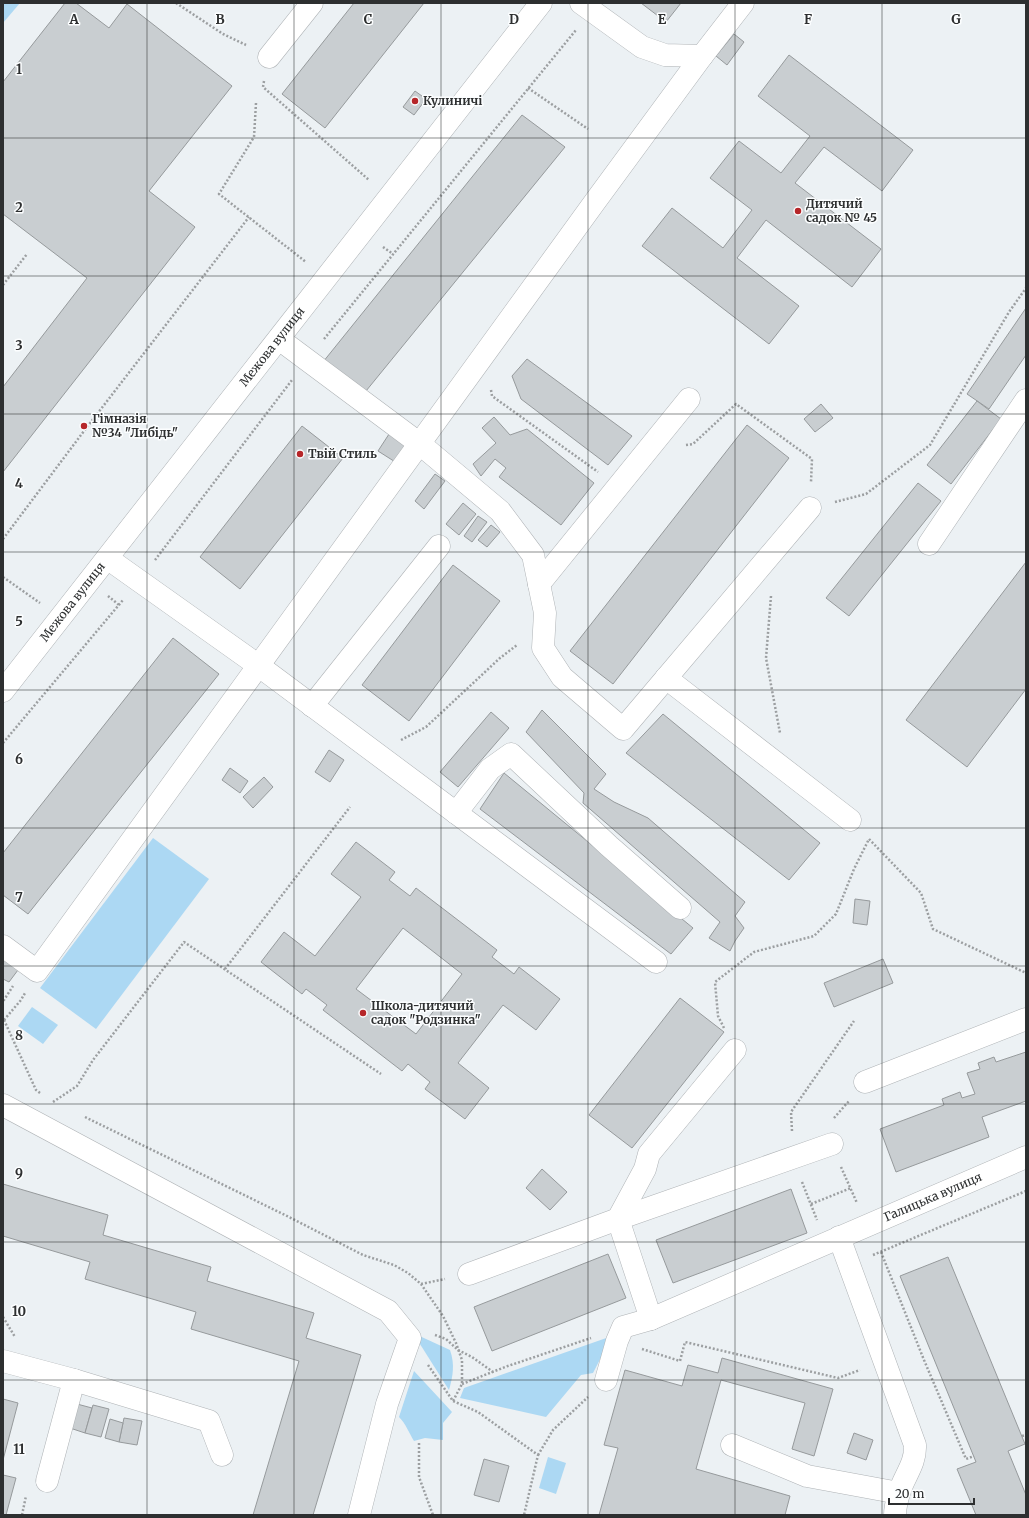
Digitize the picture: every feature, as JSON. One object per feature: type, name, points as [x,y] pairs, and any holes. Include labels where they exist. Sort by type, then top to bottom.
[{"type":"street","points":[[269,57],[312,3]]},
{"type":"street","name":"Межова вулиця","points":[[3,691],[541,3]]},
{"type":"street","points":[[3,946],[37,971],[702,56],[743,3]]},
{"type":"street","points":[[586,7],[642,47],[665,55],[702,56]]},
{"type":"street","points":[[279,339],[420,444],[500,511],[533,555],[545,613],[543,648],[562,677],[623,729],[810,508]]},
{"type":"street","points":[[539,584],[689,399]]},
{"type":"street","points":[[929,544],[1026,400]]},
{"type":"street","points":[[312,706],[439,546]]},
{"type":"street","points":[[107,558],[259,666],[656,962]]},
{"type":"street","points":[[666,678],[850,820]]},
{"type":"street","points":[[456,813],[490,769],[511,754],[609,846],[680,908]]},
{"type":"street","points":[[865,1082],[1026,1018]]},
{"type":"street","points":[[651,1319],[618,1219],[644,1169],[649,1154],[735,1050]]},
{"type":"street","points":[[3,1105],[388,1311],[403,1330],[387,1404],[359,1515]]},
{"type":"street","points":[[469,1274],[618,1219],[832,1144]]},
{"type":"street","name":"Галицька вулиця","points":[[620,1334],[832,1240],[1026,1157]]},
{"type":"street","points":[[832,1240],[848,1265],[915,1446],[915,1454],[912,1464],[899,1493],[895,1515]]},
{"type":"street","points":[[606,1380],[620,1334]]},
{"type":"street","points":[[3,1361],[74,1380],[210,1421],[222,1455]]},
{"type":"street","points":[[47,1480],[74,1380]]},
{"type":"street","points":[[732,1446],[807,1476],[899,1493]]},
{"type":"path","points":[[176,3],[223,34],[269,57],[263,87],[370,180]]},
{"type":"path","points":[[3,743],[139,581],[307,360],[528,88],[586,7]]},
{"type":"path","points":[[528,88],[588,129]]},
{"type":"path","points":[[256,103],[254,137],[218,194],[311,266]]},
{"type":"path","points":[[3,539],[249,217]]},
{"type":"path","points":[[3,285],[27,254]]},
{"type":"path","points":[[686,445],[693,444],[736,404],[812,459],[810,508],[866,494],[930,445],[1009,312],[1026,288]]},
{"type":"path","points":[[491,388],[492,396],[618,486]]},
{"type":"path","points":[[3,577],[43,605]]},
{"type":"path","points":[[771,596],[766,658],[787,771]]},
{"type":"path","points":[[376,753],[426,727],[500,658],[544,624]]},
{"type":"path","points":[[225,969],[350,807]]},
{"type":"path","points":[[850,820],[921,892],[933,929],[1026,973]]},
{"type":"path","points":[[735,1050],[718,1016],[716,982],[754,952],[814,936],[836,914],[854,869],[869,839]]},
{"type":"path","points":[[53,1102],[77,1086],[93,1060],[184,942],[381,1074]]},
{"type":"path","points":[[37,971],[21,1000],[3,1021],[36,1090],[42,1094]]},
{"type":"path","points":[[832,1240],[811,1204],[793,1158],[791,1112],[854,1021]]},
{"type":"path","points":[[48,1098],[60,1105]]},
{"type":"path","points":[[82,1116],[289,1217],[363,1255],[394,1265],[408,1273],[421,1284],[442,1316],[462,1360],[462,1384],[453,1401]]},
{"type":"path","points":[[811,1204],[851,1188]]},
{"type":"path","points":[[848,1265],[1026,1191]]},
{"type":"path","points":[[881,1252],[924,1360],[966,1459],[974,1456]]},
{"type":"path","points":[[3,1318],[18,1343]]},
{"type":"path","points":[[493,1372],[472,1357],[458,1350],[446,1339],[409,1324],[403,1330],[453,1401],[478,1412],[538,1455]]},
{"type":"path","points":[[462,1384],[493,1372],[620,1334],[680,1361],[685,1342],[838,1378]]},
{"type":"path","points":[[524,1515],[538,1455],[553,1430],[606,1380]]},
{"type":"path","points":[[1022,1436],[1026,1435]]},
{"type":"path","points":[[419,1443],[419,1477],[433,1515]]},
{"type":"shaded area","points":[[3,3],[20,3],[3,23]]},
{"type":"shaded area","points":[[153,838],[209,879],[96,1029],[40,988]]},
{"type":"shaded area","points":[[32,1007],[58,1025],[43,1044],[18,1026]]},
{"type":"shaded area","points":[[413,1333],[450,1350],[453,1360],[453,1370],[449,1390]]},
{"type":"shaded area","points":[[612,1336],[593,1373],[581,1375],[546,1417],[460,1398],[464,1388]]},
{"type":"shaded area","points":[[414,1371],[452,1412],[443,1423],[443,1440],[425,1438],[414,1441],[399,1417]]},
{"type":"shaded area","points":[[548,1457],[566,1463],[556,1494],[539,1488]]},
{"type":"building","points":[[65,3],[76,3],[109,28],[127,4],[232,86],[149,191],[195,227],[3,472],[3,387],[87,278],[3,214],[3,82]]},
{"type":"building","points":[[354,3],[424,3],[325,128],[282,94]]},
{"type":"building","points":[[641,3],[681,3],[666,22]]},
{"type":"building","points":[[734,34],[744,42],[727,65],[716,56]]},
{"type":"building","points":[[789,55],[913,150],[882,191],[824,147],[795,183],[881,249],[852,287],[766,220],[737,258],[799,306],[769,344],[642,246],[672,208],[723,248],[752,210],[710,178],[739,141],[781,173],[810,136],[758,96]]},
{"type":"building","points":[[415,91],[426,99],[414,115],[403,107]]},
{"type":"building","points":[[522,115],[565,147],[366,391],[323,362]]},
{"type":"building","points":[[1026,308],[1026,355],[989,409],[967,394]]},
{"type":"building","points":[[527,359],[632,436],[608,465],[521,399],[512,376]]},
{"type":"building","points":[[977,401],[1001,419],[951,484],[927,465]]},
{"type":"building","points":[[821,404],[833,418],[815,432],[804,419]]},
{"type":"building","points":[[494,417],[510,435],[527,429],[594,483],[561,525],[499,477],[506,468],[495,459],[481,476],[473,464],[496,443],[482,428]]},
{"type":"building","points":[[747,425],[789,458],[613,684],[570,651]]},
{"type":"building","points":[[302,426],[343,458],[240,589],[200,557]]},
{"type":"building","points":[[391,431],[413,445],[400,465],[378,451]]},
{"type":"building","points":[[435,474],[445,481],[424,509],[415,501]]},
{"type":"building","points":[[918,483],[941,501],[849,616],[826,598]]},
{"type":"building","points":[[463,503],[476,514],[459,535],[446,524]]},
{"type":"building","points":[[478,516],[487,522],[472,542],[464,536]]},
{"type":"building","points":[[491,525],[500,532],[487,547],[478,540]]},
{"type":"building","points":[[1026,562],[1026,689],[967,767],[906,720]]},
{"type":"building","points":[[453,565],[500,601],[409,721],[362,685]]},
{"type":"building","points":[[173,638],[219,674],[28,914],[3,895],[3,853]]},
{"type":"building","points":[[542,710],[606,774],[594,789],[614,802],[648,818],[745,902],[735,916],[744,928],[730,951],[709,938],[720,922],[583,803],[584,793],[526,732]]},
{"type":"building","points":[[491,712],[509,728],[458,787],[440,772]]},
{"type":"building","points":[[663,714],[820,843],[789,880],[626,753]]},
{"type":"building","points":[[329,750],[344,760],[330,782],[315,772]]},
{"type":"building","points":[[230,768],[248,781],[240,793],[222,780]]},
{"type":"building","points":[[504,773],[693,928],[671,954],[480,809]]},
{"type":"building","points":[[264,777],[273,787],[253,808],[243,797]]},
{"type":"building","points":[[356,842],[395,872],[389,880],[410,896],[416,888],[497,950],[492,957],[514,974],[519,967],[560,999],[536,1030],[503,1005],[458,1063],[489,1088],[465,1119],[425,1089],[430,1082],[408,1064],[402,1071],[323,1010],[327,1005],[306,989],[302,994],[261,962],[284,932],[315,956],[361,897],[331,874]],"holes":[[[403,928],[462,974],[416,1034],[356,989]]]},
{"type":"building","points":[[855,899],[870,901],[867,925],[853,923]]},
{"type":"building","points":[[3,958],[18,970],[9,982],[3,979]]},
{"type":"building","points":[[883,959],[893,983],[834,1007],[824,983]]},
{"type":"building","points":[[680,998],[724,1032],[632,1148],[589,1115]]},
{"type":"building","points":[[1026,1052],[1026,1101],[982,1117],[989,1137],[896,1172],[880,1129],[944,1105],[942,1099],[960,1092],[962,1098],[975,1094],[967,1073],[980,1069],[978,1063],[994,1057],[996,1062]]},
{"type":"building","points":[[542,1169],[567,1192],[550,1210],[526,1188]]},
{"type":"building","points":[[3,1184],[108,1215],[103,1235],[211,1267],[207,1281],[314,1313],[306,1338],[361,1355],[313,1515],[253,1515],[299,1361],[191,1329],[196,1312],[85,1279],[90,1262],[3,1236]]},
{"type":"building","points":[[791,1189],[807,1233],[673,1283],[656,1240]]},
{"type":"building","points":[[608,1254],[626,1298],[492,1351],[474,1307]]},
{"type":"building","points":[[948,1257],[1025,1444],[1008,1451],[1026,1495],[1026,1515],[976,1515],[957,1469],[976,1462],[900,1276]]},
{"type":"building","points":[[722,1358],[833,1389],[814,1456],[792,1449],[805,1403],[721,1380],[696,1469],[790,1496],[785,1515],[599,1515],[618,1448],[604,1445],[625,1370],[682,1386],[688,1365],[718,1373]]},
{"type":"building","points":[[3,1399],[18,1403],[3,1460]]},
{"type":"building","points":[[77,1404],[92,1408],[85,1433],[70,1428]]},
{"type":"building","points":[[93,1405],[109,1409],[101,1437],[85,1433]]},
{"type":"building","points":[[124,1418],[142,1421],[137,1445],[119,1442]]},
{"type":"building","points":[[110,1419],[123,1423],[119,1442],[105,1438]]},
{"type":"building","points":[[854,1433],[873,1440],[866,1460],[847,1453]]},
{"type":"building","points":[[484,1459],[509,1466],[499,1502],[474,1495]]},
{"type":"building","points":[[3,1475],[16,1478],[6,1515],[3,1515]]},
{"type":"place","name":"Кулиничі","points":[[415,101]]},
{"type":"place","name":"Дитячий садок № 45","points":[[798,211]]},
{"type":"place","name":"Гімназія №34 \"Либідь\"","points":[[84,426]]},
{"type":"place","name":"Твій Стиль","points":[[300,454]]},
{"type":"place","name":"Школа-дитячий садок \"Родзинка\"","points":[[363,1013]]}]
